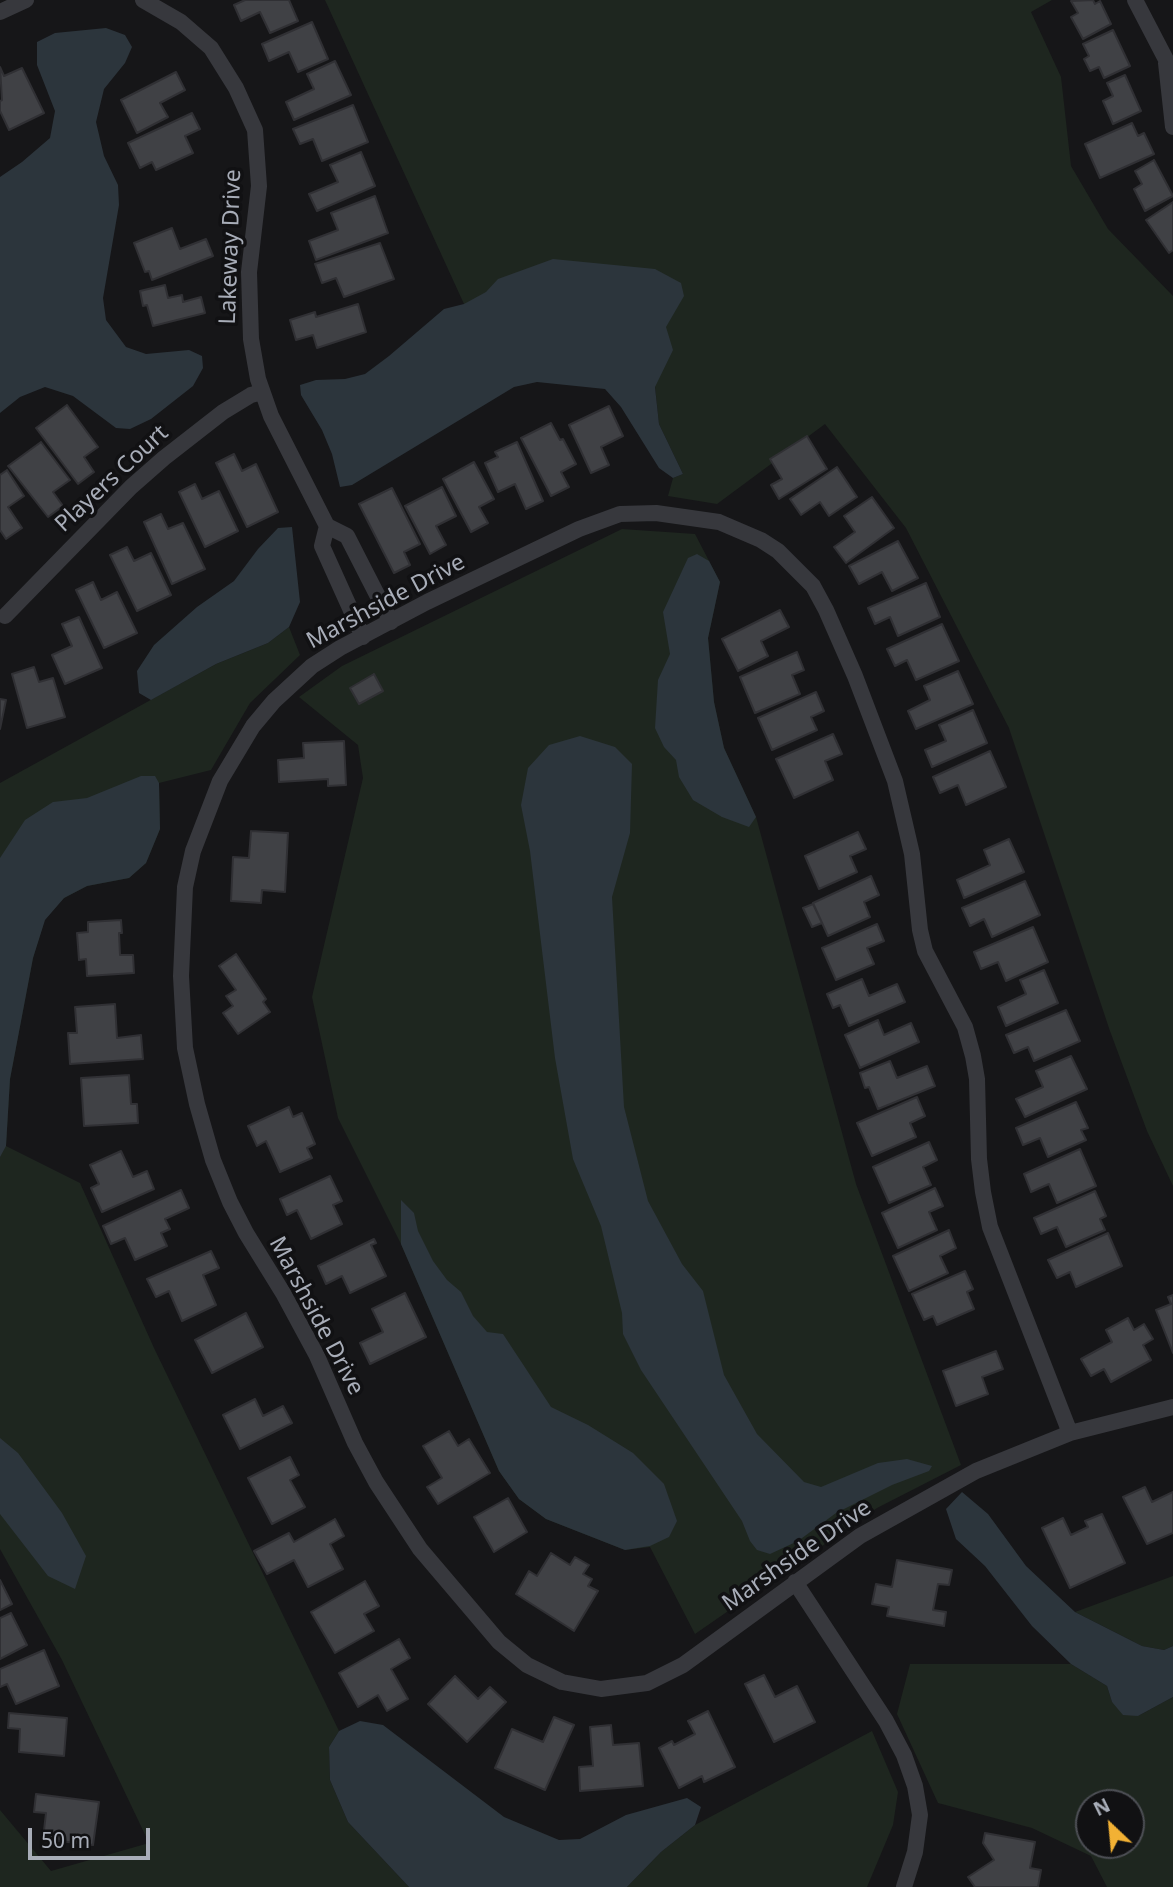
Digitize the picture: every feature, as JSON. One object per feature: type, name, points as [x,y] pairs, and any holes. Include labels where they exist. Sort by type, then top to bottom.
[{"type":"street","points":[[0,12],[26,0]]},
{"type":"street","name":"Lakeway Drive","points":[[143,0],[181,22],[211,48],[236,88],[255,130],[259,186],[249,272],[251,339],[258,379],[271,415],[327,526],[347,536],[391,622]]},
{"type":"street","points":[[1135,0],[1170,67],[1173,127]]},
{"type":"street","name":"Players Court","points":[[5,616],[131,487],[164,458],[223,412],[262,392]]},
{"type":"street","name":"Marshside Drive","points":[[1070,1433],[990,1227],[979,1159],[977,1079],[973,1056],[965,1027],[925,951],[920,930],[912,854],[895,782],[855,676],[826,610],[813,586],[802,573],[761,540],[719,522],[656,513],[620,514],[579,529],[363,637],[312,666],[274,701],[253,726],[220,781],[193,850],[185,887],[181,963],[185,1048],[197,1104],[230,1202],[317,1356],[355,1443],[376,1482],[420,1549],[499,1642],[527,1665],[562,1682],[601,1689],[647,1683],[683,1665],[860,1535],[976,1471],[1070,1433],[1173,1408]]},
{"type":"street","name":"Lakeway Drive","points":[[327,526],[322,546],[363,637]]},
{"type":"street","points":[[795,1582],[886,1721],[904,1755],[915,1786],[920,1815],[915,1852],[904,1887]]},
{"type":"shaded area","points":[[325,0],[1052,0],[1031,12],[1061,77],[1071,166],[1108,229],[1173,296],[1173,1186],[1147,1131],[1110,1031],[1009,728],[906,528],[825,424],[717,504],[668,496],[673,478],[683,474],[659,424],[655,386],[464,304]]},
{"type":"shaded area","points":[[106,28],[125,35],[132,47],[125,63],[104,89],[96,122],[104,156],[118,185],[119,205],[103,298],[106,320],[126,347],[146,354],[189,350],[202,356],[203,368],[193,386],[151,419],[130,429],[116,428],[73,396],[45,387],[20,397],[0,413],[0,177],[50,138],[55,111],[37,65],[37,42],[55,33]]},
{"type":"shaded area","points":[[553,259],[655,269],[681,283],[684,296],[666,327],[673,350],[655,387],[659,424],[683,474],[673,478],[659,468],[621,407],[605,389],[537,382],[514,387],[352,485],[340,487],[332,454],[322,430],[301,395],[300,385],[316,380],[345,379],[365,374],[444,309],[464,304],[486,292],[498,279]]},
{"type":"shaded area","points":[[292,527],[300,602],[289,627],[268,643],[216,664],[151,700],[139,693],[137,671],[154,645],[197,607],[234,581],[278,528]]},
{"type":"shaded area","points":[[622,529],[695,534],[720,582],[708,638],[714,702],[724,748],[756,817],[856,1184],[961,1465],[877,1508],[695,1634],[650,1547],[625,1550],[546,1519],[519,1499],[499,1471],[401,1244],[338,1118],[312,997],[363,778],[358,745],[299,697],[342,666]]},
{"type":"shaded area","points":[[697,554],[709,561],[720,582],[708,638],[714,702],[724,748],[756,817],[749,827],[722,817],[693,800],[679,777],[676,760],[664,747],[655,728],[658,680],[670,654],[663,612],[688,558]]},
{"type":"shaded area","points":[[289,627],[300,655],[250,703],[211,770],[159,783],[160,829],[146,863],[129,878],[87,886],[64,898],[45,919],[33,958],[10,1079],[6,1146],[80,1183],[154,1348],[339,1731],[329,1747],[330,1780],[348,1822],[409,1887],[0,1887],[0,1810],[51,1871],[149,1843],[62,1660],[0,1549],[0,783],[216,664],[268,643]]},
{"type":"shaded area","points":[[580,736],[615,747],[632,764],[630,833],[612,897],[624,1107],[648,1201],[682,1264],[703,1291],[724,1375],[757,1434],[804,1482],[821,1487],[878,1463],[907,1459],[932,1466],[929,1471],[892,1485],[836,1513],[798,1541],[770,1554],[757,1550],[750,1541],[742,1521],[641,1370],[623,1334],[622,1313],[601,1226],[573,1159],[555,1058],[530,851],[521,805],[528,768],[549,745]]},
{"type":"shaded area","points":[[141,776],[155,776],[159,783],[160,829],[146,863],[129,878],[87,886],[64,898],[45,920],[33,958],[10,1079],[6,1146],[0,1157],[0,858],[25,820],[53,802],[87,798]]},
{"type":"shaded area","points":[[401,1200],[414,1213],[418,1231],[433,1261],[447,1280],[461,1292],[473,1316],[487,1332],[503,1334],[551,1407],[588,1425],[633,1453],[664,1484],[677,1521],[669,1537],[650,1546],[625,1550],[546,1519],[519,1499],[499,1471],[401,1244]]},
{"type":"shaded area","points":[[0,1438],[18,1453],[62,1513],[86,1556],[75,1589],[48,1576],[0,1514]]},
{"type":"shaded area","points":[[962,1492],[988,1514],[1026,1566],[1075,1612],[1142,1646],[1164,1650],[1173,1646],[1173,1697],[1138,1716],[1123,1715],[1112,1702],[1107,1686],[1071,1664],[1032,1626],[985,1566],[956,1539],[946,1509]]},
{"type":"shaded area","points":[[1173,1576],[1173,1646],[1164,1650],[1142,1646],[1075,1612]]},
{"type":"shaded area","points":[[910,1664],[1071,1664],[1107,1686],[1112,1702],[1138,1716],[1173,1697],[1173,1887],[1107,1887],[1093,1859],[1145,1859],[1145,1789],[1075,1789],[1075,1848],[1032,1828],[938,1803],[897,1714]]},
{"type":"shaded area","points":[[360,1721],[383,1725],[504,1817],[559,1840],[580,1839],[626,1815],[687,1798],[701,1807],[695,1825],[661,1852],[627,1887],[409,1887],[348,1822],[330,1780],[329,1747],[339,1731]]},
{"type":"shaded area","points":[[872,1731],[898,1792],[893,1825],[867,1887],[627,1887],[661,1852],[695,1825]]},
{"type":"building","points":[[245,0],[289,0],[298,21],[270,33],[260,12],[241,21],[234,5]]},
{"type":"building","points":[[1093,0],[1095,4],[1100,1],[1111,24],[1083,39],[1071,17],[1078,13],[1071,1]]},
{"type":"building","points":[[312,22],[328,59],[298,72],[289,52],[269,61],[262,44]]},
{"type":"building","points":[[1113,30],[1130,66],[1104,78],[1099,67],[1090,71],[1084,59],[1089,56],[1083,44]]},
{"type":"building","points":[[335,61],[351,95],[294,120],[286,102],[314,89],[307,74]]},
{"type":"building","points":[[0,67],[4,76],[22,68],[44,113],[9,130],[0,111]]},
{"type":"building","points":[[176,72],[185,90],[160,103],[168,117],[137,133],[121,100]]},
{"type":"building","points":[[1125,75],[1141,111],[1113,124],[1103,101],[1113,96],[1107,83]]},
{"type":"building","points":[[353,105],[368,142],[322,161],[313,139],[300,144],[293,129]]},
{"type":"building","points":[[192,113],[200,129],[185,136],[193,153],[156,170],[152,162],[140,168],[128,143]]},
{"type":"building","points":[[1132,123],[1138,136],[1144,133],[1154,154],[1100,178],[1085,144]]},
{"type":"building","points":[[361,152],[375,186],[317,211],[309,194],[338,182],[330,165]]},
{"type":"building","points":[[1154,160],[1173,196],[1145,211],[1134,189],[1142,184],[1135,171]]},
{"type":"building","points":[[375,196],[388,233],[316,260],[309,241],[338,230],[331,213]]},
{"type":"building","points":[[1173,202],[1173,250],[1169,253],[1146,220]]},
{"type":"building","points":[[172,228],[180,249],[206,239],[213,256],[152,280],[149,271],[145,272],[134,243]]},
{"type":"building","points":[[380,243],[394,279],[344,297],[336,278],[322,283],[315,264]]},
{"type":"building","points":[[165,285],[168,298],[182,295],[183,302],[201,297],[205,313],[153,326],[147,305],[143,306],[140,291]]},
{"type":"building","points":[[358,304],[366,332],[317,348],[313,335],[296,340],[290,320],[315,312],[316,317]]},
{"type":"building","points":[[67,405],[98,447],[84,457],[94,472],[78,484],[36,428]]},
{"type":"building","points":[[609,406],[623,436],[601,447],[609,465],[591,473],[569,425]]},
{"type":"building","points":[[551,423],[576,464],[561,472],[569,487],[551,496],[521,438]]},
{"type":"building","points":[[807,436],[827,469],[779,499],[771,485],[782,479],[770,459]]},
{"type":"building","points":[[41,442],[70,480],[53,492],[63,506],[48,517],[8,466]]},
{"type":"building","points":[[517,442],[543,501],[526,509],[515,484],[498,492],[485,463],[498,457],[495,452]]},
{"type":"building","points":[[234,454],[242,471],[256,464],[278,512],[247,527],[216,463]]},
{"type":"building","points":[[474,462],[494,499],[479,507],[488,523],[471,532],[443,479]]},
{"type":"building","points":[[837,467],[857,497],[829,516],[820,502],[801,515],[790,499]]},
{"type":"building","points":[[7,470],[24,496],[8,507],[22,528],[6,539],[0,530],[0,475]]},
{"type":"building","points":[[195,484],[202,499],[219,491],[238,531],[205,547],[179,492]]},
{"type":"building","points":[[442,487],[456,516],[436,526],[446,545],[430,554],[405,506]]},
{"type":"building","points":[[392,488],[420,544],[404,552],[410,565],[394,573],[359,504]]},
{"type":"building","points":[[872,497],[894,528],[846,563],[834,547],[855,532],[844,516]]},
{"type":"building","points":[[161,514],[168,529],[183,523],[205,569],[172,584],[144,522]]},
{"type":"building","points":[[898,541],[918,578],[892,591],[882,572],[859,584],[849,566]]},
{"type":"building","points":[[127,547],[134,561],[151,553],[171,595],[137,611],[110,555]]},
{"type":"building","points":[[93,582],[101,600],[117,592],[137,633],[104,648],[76,590]]},
{"type":"building","points":[[926,583],[940,617],[898,636],[890,617],[875,624],[868,608]]},
{"type":"building","points":[[780,610],[789,627],[761,641],[768,656],[738,671],[722,639]]},
{"type":"building","points":[[79,617],[102,668],[65,684],[52,655],[72,646],[62,624]]},
{"type":"building","points":[[942,624],[959,661],[916,680],[907,660],[895,666],[887,649]]},
{"type":"building","points":[[797,652],[804,670],[792,675],[800,694],[755,713],[740,677]]},
{"type":"building","points":[[34,667],[39,682],[53,678],[65,717],[27,728],[12,674]]},
{"type":"building","points":[[958,671],[973,704],[916,729],[908,711],[930,700],[924,686]]},
{"type":"building","points":[[374,674],[383,691],[359,704],[350,688]]},
{"type":"building","points":[[816,692],[824,711],[811,717],[817,730],[772,750],[758,718]]},
{"type":"building","points":[[0,699],[6,700],[0,729]]},
{"type":"building","points":[[973,710],[987,743],[932,767],[925,750],[946,741],[939,725]]},
{"type":"building","points":[[833,734],[842,754],[825,761],[833,780],[794,798],[776,759]]},
{"type":"building","points":[[344,741],[346,785],[328,786],[328,779],[279,782],[278,760],[304,758],[303,743]]},
{"type":"building","points":[[990,751],[1006,787],[966,805],[958,785],[940,793],[933,777]]},
{"type":"building","points":[[251,831],[288,833],[285,892],[262,890],[261,903],[231,901],[233,857],[249,858]]},
{"type":"building","points":[[858,832],[866,849],[850,856],[857,872],[819,889],[805,856]]},
{"type":"building","points":[[1009,839],[1024,872],[964,898],[957,880],[990,865],[984,850]]},
{"type":"building","points":[[871,876],[879,895],[864,902],[870,917],[828,936],[813,903]]},
{"type":"building","points":[[1025,881],[1040,915],[992,937],[984,919],[970,926],[962,908]]},
{"type":"building","points":[[813,904],[822,923],[812,927],[803,908]]},
{"type":"building","points":[[121,920],[120,955],[133,955],[134,973],[87,976],[86,959],[79,960],[77,933],[88,932],[88,922]]},
{"type":"building","points":[[877,924],[884,941],[867,948],[874,964],[836,980],[822,948]]},
{"type":"building","points":[[1033,927],[1048,962],[1006,981],[998,962],[981,969],[974,952]]},
{"type":"building","points":[[236,954],[266,999],[263,1002],[270,1012],[238,1034],[223,1013],[233,1006],[226,996],[236,990],[219,966]]},
{"type":"building","points":[[1044,970],[1058,1003],[1006,1026],[998,1007],[1026,994],[1020,980]]},
{"type":"building","points":[[862,979],[869,996],[897,984],[905,1002],[849,1026],[840,1005],[833,1008],[827,994]]},
{"type":"building","points":[[115,1004],[117,1038],[141,1035],[143,1059],[70,1064],[68,1033],[77,1033],[75,1007]]},
{"type":"building","points":[[1066,1010],[1080,1041],[1034,1061],[1028,1047],[1014,1053],[1006,1035]]},
{"type":"building","points":[[878,1020],[884,1035],[911,1023],[919,1042],[860,1068],[845,1035]]},
{"type":"building","points":[[1071,1056],[1087,1089],[1025,1117],[1016,1099],[1043,1087],[1036,1071]]},
{"type":"building","points":[[890,1061],[897,1078],[927,1066],[935,1086],[878,1109],[869,1087],[865,1088],[860,1073]]},
{"type":"building","points":[[129,1075],[131,1104],[137,1104],[138,1123],[84,1126],[81,1078]]},
{"type":"building","points":[[917,1097],[925,1116],[910,1123],[916,1137],[872,1156],[857,1123]]},
{"type":"building","points":[[1076,1102],[1088,1128],[1081,1130],[1086,1140],[1048,1157],[1040,1138],[1023,1145],[1016,1128]]},
{"type":"building","points":[[289,1107],[293,1117],[302,1113],[315,1144],[307,1148],[312,1158],[280,1172],[266,1141],[257,1146],[248,1126]]},
{"type":"building","points":[[929,1142],[937,1160],[923,1167],[931,1185],[889,1203],[873,1167]]},
{"type":"building","points":[[1080,1149],[1096,1186],[1057,1203],[1049,1184],[1031,1192],[1024,1174]]},
{"type":"building","points":[[121,1151],[133,1177],[147,1171],[154,1189],[102,1212],[91,1188],[99,1184],[90,1165]]},
{"type":"building","points":[[330,1176],[342,1201],[333,1205],[342,1224],[311,1239],[297,1210],[287,1215],[280,1199]]},
{"type":"building","points":[[935,1188],[943,1206],[929,1212],[937,1230],[898,1248],[882,1213]]},
{"type":"building","points":[[181,1190],[189,1208],[165,1219],[170,1229],[161,1233],[167,1246],[135,1260],[125,1238],[111,1244],[103,1226]]},
{"type":"building","points":[[1095,1191],[1106,1216],[1100,1219],[1105,1230],[1066,1247],[1057,1227],[1041,1234],[1034,1218]]},
{"type":"building","points":[[949,1230],[956,1248],[940,1256],[948,1273],[909,1291],[893,1256]]},
{"type":"building","points":[[1108,1233],[1122,1266],[1076,1287],[1070,1272],[1057,1278],[1048,1260]]},
{"type":"building","points":[[374,1239],[376,1243],[371,1245],[386,1276],[350,1293],[342,1276],[326,1284],[318,1266]]},
{"type":"building","points":[[211,1251],[219,1268],[203,1275],[216,1305],[182,1321],[169,1291],[156,1297],[147,1279]]},
{"type":"building","points":[[965,1271],[973,1289],[967,1292],[974,1309],[937,1325],[933,1316],[924,1320],[912,1294]]},
{"type":"building","points":[[405,1293],[426,1337],[370,1364],[360,1343],[383,1332],[372,1309]]},
{"type":"building","points":[[1173,1295],[1173,1353],[1156,1310],[1171,1304],[1168,1297]]},
{"type":"building","points":[[246,1313],[263,1347],[212,1373],[195,1340]]},
{"type":"building","points":[[1128,1318],[1134,1330],[1144,1324],[1153,1339],[1143,1345],[1151,1360],[1111,1382],[1104,1369],[1091,1376],[1081,1359],[1112,1342],[1106,1330]]},
{"type":"building","points":[[996,1351],[1003,1369],[982,1377],[988,1394],[956,1406],[943,1371]]},
{"type":"building","points":[[255,1399],[263,1416],[283,1406],[292,1423],[240,1449],[223,1415]]},
{"type":"building","points":[[449,1431],[458,1446],[469,1439],[490,1473],[438,1504],[427,1487],[442,1478],[423,1446]]},
{"type":"building","points":[[290,1457],[299,1475],[290,1480],[305,1507],[272,1524],[248,1478]]},
{"type":"building","points":[[1145,1487],[1152,1502],[1173,1492],[1173,1533],[1147,1544],[1123,1497]]},
{"type":"building","points":[[508,1498],[527,1532],[494,1552],[474,1517]]},
{"type":"building","points":[[1102,1514],[1125,1563],[1070,1588],[1042,1528],[1063,1518],[1071,1535],[1088,1527],[1085,1521]]},
{"type":"building","points":[[335,1519],[344,1536],[330,1544],[343,1569],[308,1587],[294,1560],[267,1574],[254,1551],[289,1533],[294,1542]]},
{"type":"building","points":[[551,1553],[570,1565],[575,1557],[589,1565],[583,1574],[592,1579],[588,1586],[598,1591],[574,1631],[516,1594],[529,1571],[537,1576]]},
{"type":"building","points":[[897,1560],[952,1570],[949,1585],[938,1584],[933,1610],[946,1612],[944,1626],[887,1616],[889,1607],[872,1604],[876,1584],[892,1587]]},
{"type":"building","points":[[0,1580],[12,1604],[0,1610]]},
{"type":"building","points":[[365,1581],[379,1606],[364,1614],[374,1631],[335,1653],[311,1612]]},
{"type":"building","points":[[11,1613],[27,1645],[0,1659],[0,1618]]},
{"type":"building","points":[[399,1639],[410,1658],[391,1669],[408,1699],[387,1711],[378,1695],[358,1707],[339,1673]]},
{"type":"building","points":[[44,1650],[59,1686],[16,1704],[7,1684],[0,1687],[0,1669]]},
{"type":"building","points":[[764,1675],[775,1697],[797,1686],[815,1722],[774,1742],[745,1684]]},
{"type":"building","points":[[455,1676],[478,1699],[490,1687],[506,1702],[467,1742],[428,1704]]},
{"type":"building","points":[[708,1711],[735,1767],[704,1782],[702,1776],[679,1788],[659,1748],[672,1741],[674,1745],[695,1734],[688,1721]]},
{"type":"building","points":[[9,1713],[67,1718],[64,1756],[19,1752],[20,1729],[8,1728]]},
{"type":"building","points":[[554,1717],[574,1725],[545,1790],[495,1768],[512,1729],[543,1742]]},
{"type":"building","points":[[611,1725],[613,1745],[639,1743],[643,1786],[580,1791],[579,1767],[593,1766],[590,1727]]},
{"type":"building","points":[[36,1794],[99,1802],[93,1845],[43,1839],[46,1813],[34,1812]]},
{"type":"building","points":[[985,1833],[1035,1842],[1030,1868],[1041,1870],[1038,1887],[975,1887],[968,1877],[994,1860],[983,1843]]}]
